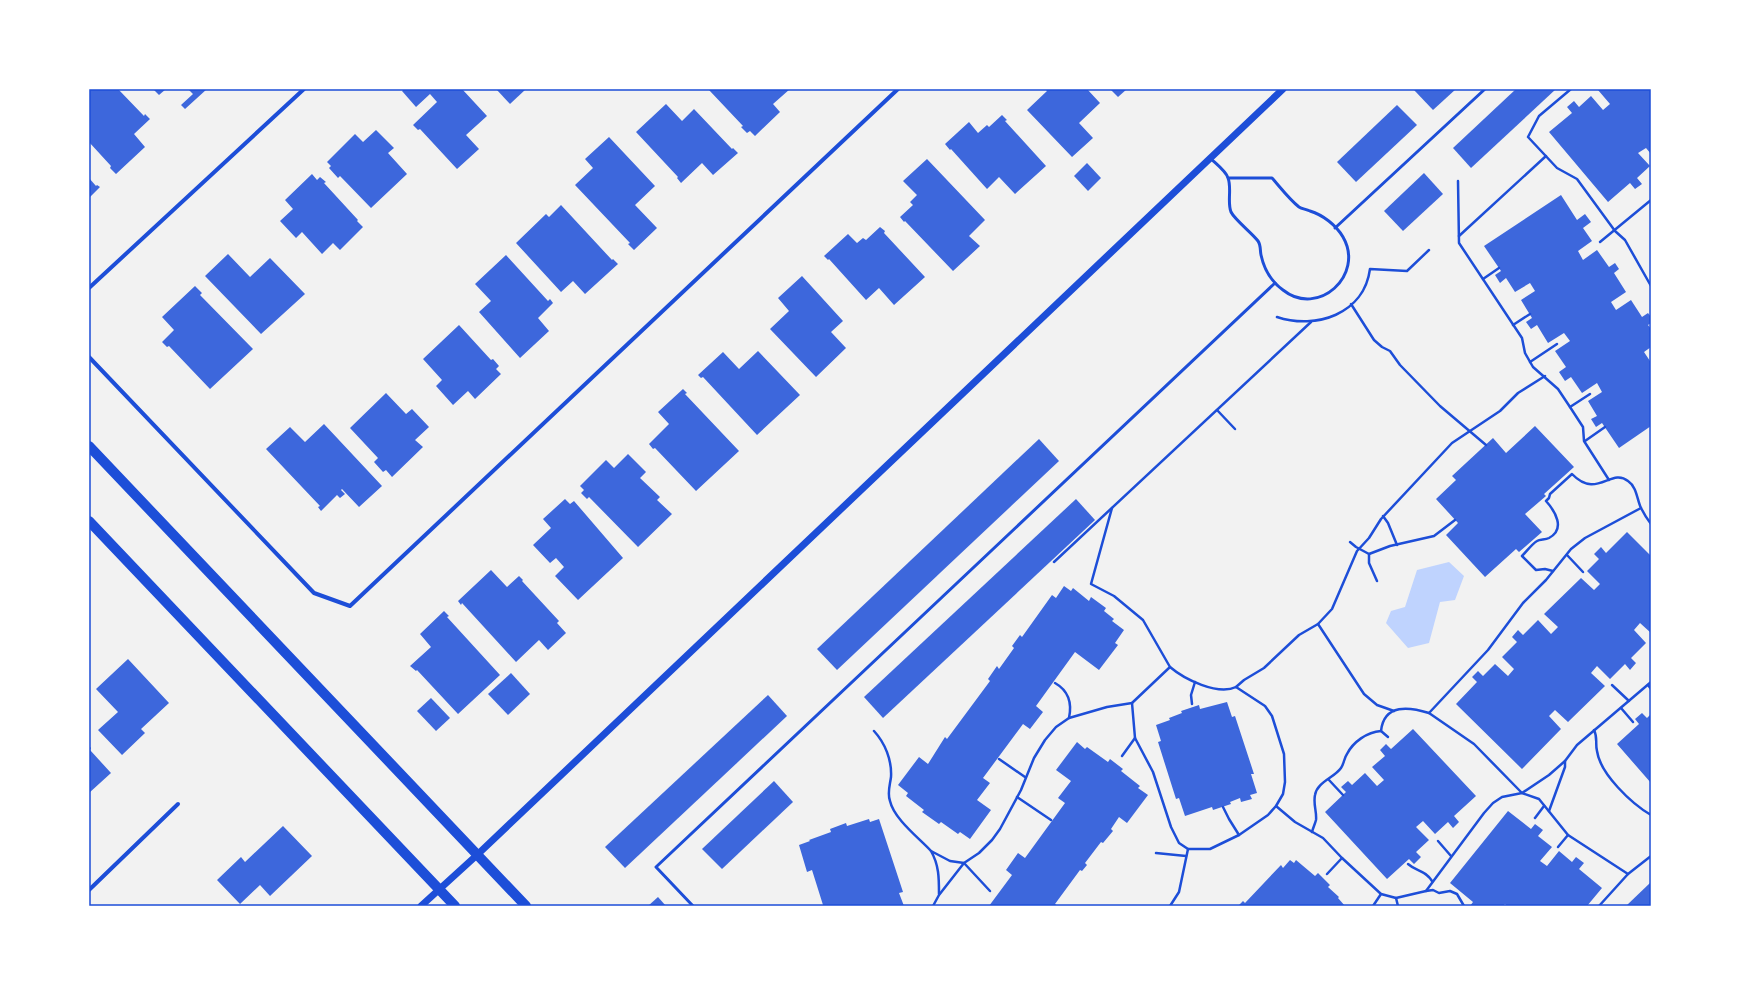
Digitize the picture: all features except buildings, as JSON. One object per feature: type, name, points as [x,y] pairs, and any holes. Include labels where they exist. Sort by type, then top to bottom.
[{"type":"main road","points":[[89,446],[526,906]]},
{"type":"main road","points":[[89,521],[455,906]]},
{"type":"street","points":[[89,288],[304,89]]},
{"type":"street","points":[[89,356],[314,593],[350,606],[898,89]]},
{"type":"street","points":[[421,906],[477,855],[1283,89]]},
{"type":"street","points":[[89,890],[178,804]]},
{"type":"lane","points":[[1335,228],[1374,194],[1485,89]]},
{"type":"lane","points":[[1210,158],[1228,178],[1231,212],[1259,242],[1263,263],[1276,283],[1284,291],[1294,296],[1306,299],[1317,298],[1328,294],[1337,286],[1344,278],[1348,267],[1349,257],[1347,246],[1342,236],[1335,228],[1319,215],[1300,208],[1272,178],[1228,178]]},
{"type":"lane","points":[[693,906],[656,867],[1276,283]]},
{"type":"path","points":[[1571,89],[1539,116],[1528,137],[1557,168],[1577,179],[1615,231],[1625,240],[1651,286]]},
{"type":"path","points":[[1459,236],[1546,156]]},
{"type":"path","points":[[1458,181],[1459,243],[1522,338],[1525,353],[1533,367],[1558,389],[1583,427],[1584,441],[1609,480]]},
{"type":"path","points":[[1600,242],[1651,200]]},
{"type":"path","points":[[1277,317],[1294,321],[1311,322],[1337,316],[1351,304],[1366,284],[1370,269],[1407,271],[1428,250]]},
{"type":"path","points":[[1483,279],[1499,268]]},
{"type":"path","points":[[1351,304],[1374,340],[1382,347],[1390,351],[1405,370],[1440,406],[1486,445]]},
{"type":"path","points":[[1513,325],[1530,314]]},
{"type":"path","points":[[1054,562],[1311,322]]},
{"type":"path","points":[[1530,362],[1557,344]]},
{"type":"path","points":[[1112,508],[1091,584],[1114,596],[1143,620],[1170,667],[1185,679],[1221,690],[1231,690],[1264,668],[1299,635],[1318,624],[1332,609],[1359,549],[1369,538],[1383,516],[1452,443],[1500,411],[1518,393],[1545,376]]},
{"type":"path","points":[[1570,407],[1590,394]]},
{"type":"path","points":[[1217,410],[1235,429]]},
{"type":"path","points":[[1584,441],[1605,427]]},
{"type":"path","points":[[1553,571],[1545,569],[1536,570],[1522,556],[1538,540],[1548,538],[1556,530],[1558,525],[1554,510],[1546,501],[1550,494],[1572,474],[1582,483],[1589,486],[1619,477],[1630,482],[1636,491],[1641,508],[1651,524]]},
{"type":"path","points":[[1429,713],[1488,650],[1523,603],[1567,555],[1585,538],[1641,508]]},
{"type":"path","points":[[1383,516],[1388,523],[1397,545]]},
{"type":"path","points":[[1350,542],[1369,554],[1397,545],[1434,536],[1455,520]]},
{"type":"path","points":[[1369,554],[1369,563],[1377,581]]},
{"type":"path","points":[[1567,555],[1583,572]]},
{"type":"path","points":[[1318,624],[1364,694],[1377,705],[1394,711]]},
{"type":"path","points":[[933,906],[939,895],[964,864],[992,840],[1000,829],[1017,797],[1034,758],[1045,740],[1056,727],[1070,718],[1107,707],[1132,703],[1170,667]]},
{"type":"path","points":[[1192,704],[1191,695],[1195,682]]},
{"type":"path","points":[[1426,891],[1451,856],[1493,803],[1502,797],[1522,793],[1549,775],[1565,761],[1577,745],[1651,682]]},
{"type":"path","points":[[1055,683],[1065,690],[1069,699],[1072,708],[1070,718]]},
{"type":"path","points":[[1612,685],[1629,701]]},
{"type":"path","points":[[1648,685],[1651,689]]},
{"type":"path","points":[[1132,703],[1135,738],[1153,772],[1171,827],[1178,843],[1188,849],[1210,849],[1239,835],[1268,815],[1276,806],[1283,794],[1285,782],[1284,754],[1272,716],[1265,706],[1236,687]]},
{"type":"path","points":[[1381,731],[1384,720],[1388,714],[1394,711],[1404,708],[1429,713],[1474,744],[1522,793],[1539,799],[1568,835],[1628,874]]},
{"type":"path","points":[[1621,708],[1633,722]]},
{"type":"path","points":[[1594,730],[1598,737],[1596,751],[1607,774],[1626,795],[1651,815]]},
{"type":"path","points":[[874,731],[883,744],[890,764],[891,777],[888,795],[890,803],[898,817],[931,851],[939,872],[939,895]]},
{"type":"path","points":[[1381,731],[1388,737]]},
{"type":"path","points":[[1312,832],[1316,821],[1314,796],[1319,785],[1329,780],[1332,775],[1340,769],[1347,752],[1353,745],[1363,737],[1381,731]]},
{"type":"path","points":[[1122,756],[1135,738]]},
{"type":"path","points":[[999,759],[1025,777]]},
{"type":"path","points":[[1549,812],[1565,767],[1565,761]]},
{"type":"path","points":[[1329,780],[1343,795]]},
{"type":"path","points":[[1017,797],[1051,820]]},
{"type":"path","points":[[1276,806],[1295,822],[1323,838],[1381,894],[1396,898],[1433,890],[1439,893],[1450,891],[1456,894],[1464,906]]},
{"type":"path","points":[[1535,818],[1544,806]]},
{"type":"path","points":[[1223,807],[1228,819],[1239,835]]},
{"type":"path","points":[[1558,846],[1568,835]]},
{"type":"path","points":[[1438,841],[1451,856]]},
{"type":"path","points":[[1170,906],[1179,892],[1188,849]]},
{"type":"path","points":[[931,851],[950,861],[964,864],[990,891]]},
{"type":"path","points":[[1156,852],[1186,856]]},
{"type":"path","points":[[1599,906],[1628,874],[1651,856]]},
{"type":"path","points":[[1327,874],[1342,858]]},
{"type":"path","points":[[1408,864],[1415,870],[1427,874],[1432,881]]},
{"type":"path","points":[[1373,906],[1381,894]]},
{"type":"path","points":[[1396,898],[1398,906]]},
{"type":"water","points":[[1449,562],[1464,576],[1455,600],[1440,602],[1429,643],[1408,648],[1386,623],[1391,611],[1405,607],[1417,570]]}]
